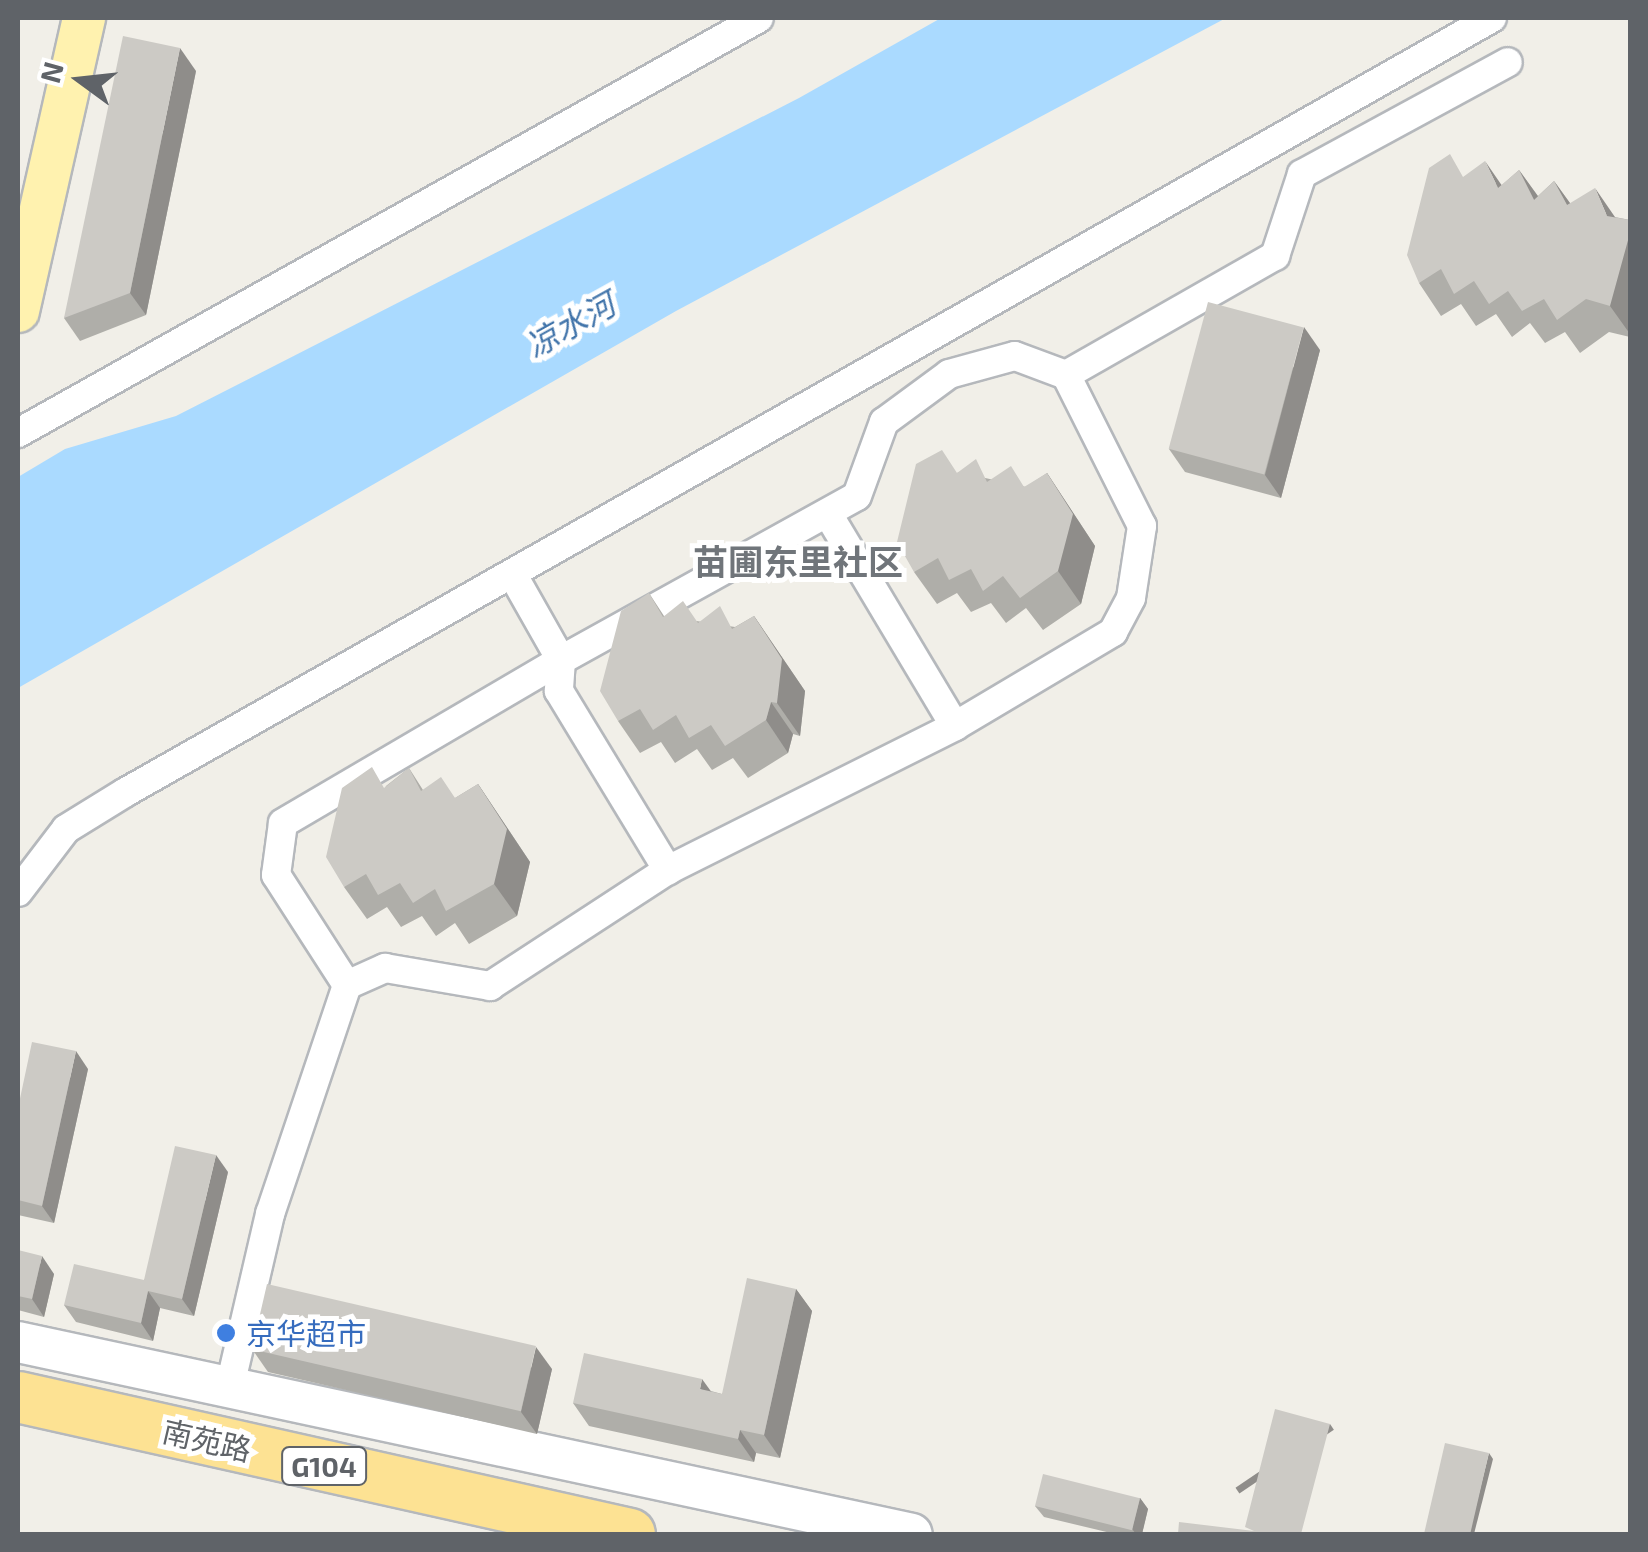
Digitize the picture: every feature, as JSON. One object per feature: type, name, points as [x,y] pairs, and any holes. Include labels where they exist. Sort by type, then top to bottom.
[{"type":"highway","name":"南苑路","points":[[18,1397],[630,1534]]},
{"type":"main road","points":[[18,311],[84,18]]},
{"type":"street","points":[[18,434],[759,18]]},
{"type":"street","points":[[18,892],[66,829],[1492,18]]},
{"type":"street","points":[[1066,375],[1275,256],[1302,174],[1508,62]]},
{"type":"street","points":[[230,1386],[270,1214],[347,985],[386,968],[490,986],[668,870],[956,726],[1113,632],[1132,598],[1142,526],[1066,375],[1014,356],[949,374],[884,422],[857,496],[560,660],[283,823],[276,875],[347,985]]},
{"type":"street","points":[[828,514],[956,726]]},
{"type":"street","points":[[514,577],[560,660],[558,692],[668,870]]},
{"type":"street","points":[[18,1342],[912,1534]]},
{"type":"water","name":"凉水河","points":[[941,18],[1226,18],[676,311],[18,688],[18,477],[65,449],[176,416],[799,98]]},
{"type":"building","points":[[123,36],[180,48],[130,293],[64,318]]},
{"type":"building","points":[[1450,154],[1463,177],[1485,161],[1498,188],[1519,170],[1534,200],[1554,181],[1567,205],[1595,188],[1607,216],[1630,220],[1610,306],[1586,299],[1557,320],[1544,299],[1522,311],[1508,291],[1489,304],[1474,281],[1454,294],[1441,269],[1419,283],[1407,255],[1429,168]]},
{"type":"building","points":[[1208,302],[1304,328],[1264,474],[1169,449]]},
{"type":"building","points":[[942,450],[957,473],[976,459],[987,482],[1011,466],[1024,487],[1047,473],[1073,514],[1058,571],[1020,598],[1003,576],[983,591],[971,569],[949,580],[938,558],[914,572],[897,542],[916,464]]},
{"type":"building","points":[[649,593],[663,617],[683,601],[698,623],[720,606],[732,629],[754,616],[782,659],[777,703],[771,702],[766,720],[725,746],[711,725],[689,738],[676,715],[653,730],[640,709],[618,721],[600,691],[621,611]]},
{"type":"building","points":[[372,767],[384,788],[409,768],[421,791],[441,777],[455,798],[478,784],[507,829],[494,884],[446,911],[435,889],[413,903],[400,883],[378,895],[366,874],[344,887],[326,857],[342,788]]},
{"type":"building","points":[[32,1042],[76,1051],[42,1206],[18,1200],[18,1108]]},
{"type":"building","points":[[175,1146],[216,1155],[182,1299],[148,1291],[141,1323],[64,1305],[74,1264],[144,1280]]},
{"type":"building","points":[[18,1250],[42,1256],[32,1299],[18,1296]]},
{"type":"building","points":[[747,1278],[796,1289],[764,1435],[740,1430],[738,1439],[573,1403],[584,1353],[702,1379],[700,1389],[722,1394]]},
{"type":"building","points":[[267,1284],[536,1346],[521,1411],[252,1349]]},
{"type":"building","points":[[1275,1409],[1330,1424],[1301,1534],[1178,1534],[1179,1522],[1254,1531],[1245,1527]]},
{"type":"building","points":[[1445,1443],[1489,1453],[1470,1534],[1424,1534]]},
{"type":"building","points":[[1043,1474],[1140,1498],[1132,1530],[1035,1506]]},
{"type":"place","name":"京华超市","points":[[226,1333]]},
{"type":"district","name":"苗圃东里社区","points":[[798,561]]}]
